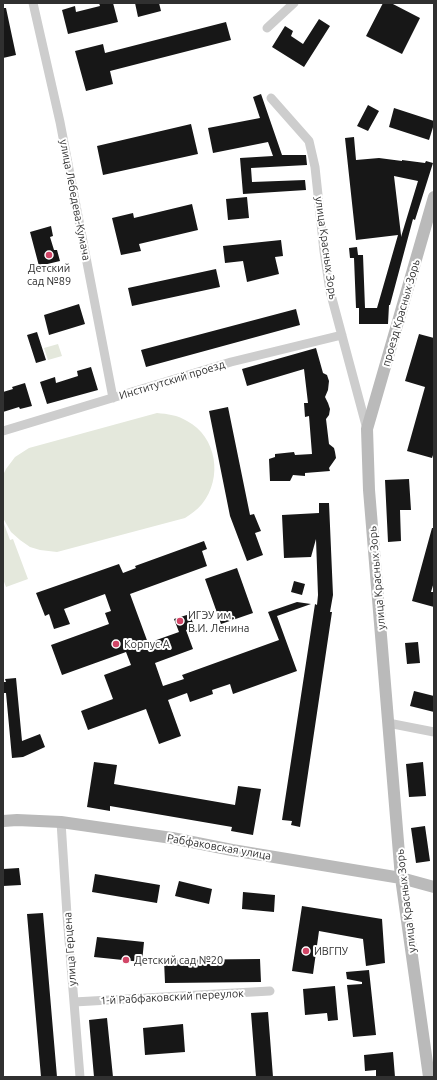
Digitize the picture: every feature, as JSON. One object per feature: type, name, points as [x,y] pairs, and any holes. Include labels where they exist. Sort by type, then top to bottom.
[{"type":"street","name":"улица Лебедева-Кумача","points":[[33,3],[60,122],[113,398]]},
{"type":"street","points":[[267,28],[294,3]]},
{"type":"street","name":"улица Красных Зорь","points":[[271,98],[309,141],[315,167],[330,291],[367,429],[370,490],[388,723],[402,878],[430,1077]]},
{"type":"street","name":"проезд Красных Зорь","points":[[367,429],[434,197]]},
{"type":"street","name":"Институтский проезд","points":[[3,432],[231,362],[342,335]]},
{"type":"street","points":[[388,723],[434,732]]},
{"type":"street","name":"Рабфаковская улица","points":[[3,821],[17,820],[61,822],[172,838],[232,850],[402,878],[434,887]]},
{"type":"street","name":"улица Герцена","points":[[61,822],[80,1077]]},
{"type":"street","name":"1-й Рабфаковский переулок","points":[[74,1002],[270,991]]},
{"type":"shaded area","points":[[58,344],[62,356],[48,360],[44,348]]},
{"type":"shaded area","points":[[157,413],[180,417],[187,421],[197,428],[205,437],[210,447],[214,459],[213,482],[209,494],[194,512],[185,518],[57,552],[30,547],[11,532],[3,518],[3,475],[15,457],[29,448]]},
{"type":"shaded area","points":[[3,521],[10,540],[13,539],[28,579],[6,587],[3,579]]},
{"type":"building","points":[[99,3],[113,3],[118,22],[68,34],[62,10],[75,6],[76,12],[100,6]]},
{"type":"building","points":[[135,3],[159,3],[161,11],[138,17]]},
{"type":"building","points":[[383,3],[391,3],[420,18],[402,54],[366,36]]},
{"type":"building","points":[[3,8],[6,8],[16,55],[3,58]]},
{"type":"building","points":[[319,19],[330,26],[304,67],[272,47],[285,26],[293,31],[291,36],[303,44]]},
{"type":"building","points":[[226,22],[231,40],[110,71],[113,84],[86,91],[75,51],[103,44],[105,53]]},
{"type":"building","points":[[261,94],[282,155],[306,155],[307,165],[251,168],[252,182],[305,180],[306,190],[243,194],[240,158],[273,156],[268,142],[213,153],[208,128],[260,118],[253,97]]},
{"type":"building","points":[[368,105],[379,111],[368,131],[357,126]]},
{"type":"building","points":[[394,108],[434,121],[429,140],[389,127]]},
{"type":"building","points":[[191,124],[198,154],[103,175],[97,146]]},
{"type":"building","points":[[354,137],[356,160],[379,158],[425,163],[426,161],[433,163],[415,220],[413,219],[389,305],[388,324],[359,324],[359,308],[356,308],[354,258],[350,258],[349,248],[357,247],[358,255],[363,255],[365,308],[377,308],[398,235],[356,240],[345,138]],"holes":[[[394,176],[418,181],[401,237]]]},
{"type":"building","points":[[247,197],[249,218],[228,220],[226,199]]},
{"type":"building","points":[[192,204],[198,230],[139,244],[141,251],[121,255],[112,218],[133,213],[134,218]]},
{"type":"building","points":[[51,226],[53,236],[50,237],[54,250],[57,250],[60,261],[39,266],[30,232]]},
{"type":"building","points":[[281,240],[283,256],[275,257],[279,274],[247,282],[243,261],[225,263],[223,246]]},
{"type":"building","points":[[216,269],[220,287],[132,306],[128,288]]},
{"type":"building","points":[[79,304],[85,324],[49,335],[44,315]]},
{"type":"building","points":[[296,309],[300,325],[146,367],[141,350]]},
{"type":"building","points":[[37,332],[46,360],[36,363],[27,335]]},
{"type":"building","points":[[419,334],[434,338],[434,452],[432,458],[407,451],[425,387],[405,381]]},
{"type":"building","points":[[316,348],[323,373],[327,375],[329,381],[328,390],[325,397],[330,409],[329,415],[326,419],[329,444],[334,448],[336,458],[329,468],[330,471],[305,473],[305,476],[293,475],[290,481],[270,481],[269,459],[275,457],[275,454],[294,452],[295,455],[312,454],[309,416],[305,417],[304,403],[308,403],[304,369],[247,386],[242,369]]},
{"type":"building","points":[[91,367],[98,390],[47,404],[40,382],[55,377],[56,383],[78,376],[77,371]]},
{"type":"building","points":[[25,383],[32,406],[20,409],[19,407],[3,412],[3,392],[13,389],[12,387]]},
{"type":"building","points":[[228,407],[250,515],[254,514],[261,531],[255,533],[263,555],[247,561],[230,516],[209,411]]},
{"type":"building","points":[[409,479],[411,510],[400,510],[401,541],[388,542],[385,480]]},
{"type":"building","points":[[319,503],[329,503],[333,595],[330,612],[332,612],[300,827],[291,825],[292,821],[282,820],[315,604],[317,605],[316,539],[311,557],[284,558],[282,515],[319,513]]},
{"type":"building","points":[[432,528],[434,528],[434,582],[431,592],[434,592],[434,607],[412,601]]},
{"type":"building","name":"Корпус А","points":[[204,541],[207,549],[202,551],[207,566],[130,594],[148,643],[179,632],[174,619],[190,614],[194,627],[186,630],[193,649],[155,663],[163,686],[184,679],[182,675],[279,640],[268,612],[297,602],[311,604],[277,616],[297,671],[233,694],[230,684],[212,690],[213,694],[190,702],[187,693],[168,700],[181,736],[159,744],[146,709],[88,730],[81,711],[113,699],[104,675],[131,665],[126,652],[62,675],[51,645],[109,624],[105,613],[111,611],[105,594],[64,609],[70,624],[54,629],[49,614],[45,616],[36,593],[119,564],[123,573],[136,568],[135,566]]},
{"type":"building","points":[[237,568],[253,613],[221,624],[205,579]]},
{"type":"building","points":[[294,581],[305,584],[302,595],[291,592]]},
{"type":"building","points":[[418,642],[420,663],[407,664],[405,643]]},
{"type":"building","points":[[16,678],[22,741],[40,734],[45,747],[23,757],[12,758],[6,693],[3,693],[3,682],[6,682],[5,679]]},
{"type":"building","points":[[414,691],[434,696],[434,712],[410,706]]},
{"type":"building","points":[[94,762],[117,765],[114,784],[235,805],[238,786],[261,789],[253,835],[231,831],[232,827],[110,806],[110,811],[87,807]]},
{"type":"building","points":[[423,762],[426,796],[409,797],[406,764]]},
{"type":"building","points":[[425,826],[430,861],[416,863],[411,828]]},
{"type":"building","points":[[19,868],[21,885],[3,886],[3,869]]},
{"type":"building","points":[[95,874],[160,885],[157,903],[92,892]]},
{"type":"building","points":[[179,881],[212,889],[209,904],[175,896]]},
{"type":"building","points":[[243,892],[275,895],[274,912],[242,909]]},
{"type":"building","name":"ИВГПУ","points":[[302,906],[382,919],[385,963],[366,966],[363,939],[319,931],[313,974],[292,971]]},
{"type":"building","points":[[43,913],[57,1077],[41,1077],[27,914]]},
{"type":"building","points":[[97,937],[144,942],[142,962],[94,957]]},
{"type":"building","points":[[260,959],[261,982],[165,983],[164,960]]},
{"type":"building","points":[[369,970],[376,1035],[353,1037],[347,985],[362,984],[362,982],[347,979],[346,972]]},
{"type":"building","points":[[335,986],[338,1020],[328,1021],[327,1013],[305,1015],[303,989]]},
{"type":"building","points":[[268,1012],[273,1077],[256,1077],[251,1013]]},
{"type":"building","points":[[107,1018],[113,1077],[94,1077],[89,1020]]},
{"type":"building","points":[[183,1024],[185,1052],[145,1055],[143,1028]]},
{"type":"building","points":[[393,1052],[395,1077],[376,1077],[376,1070],[365,1071],[364,1055]]},
{"type":"place","name":"Детский сад №89","points":[[49,255]]},
{"type":"place","name":"ИГЭУ им. В.И. Ленина","points":[[180,621]]},
{"type":"place","name":"Корпус А","points":[[116,644]]},
{"type":"place","name":"ИВГПУ","points":[[306,951]]},
{"type":"place","name":"Детский сад №20","points":[[126,960]]}]
